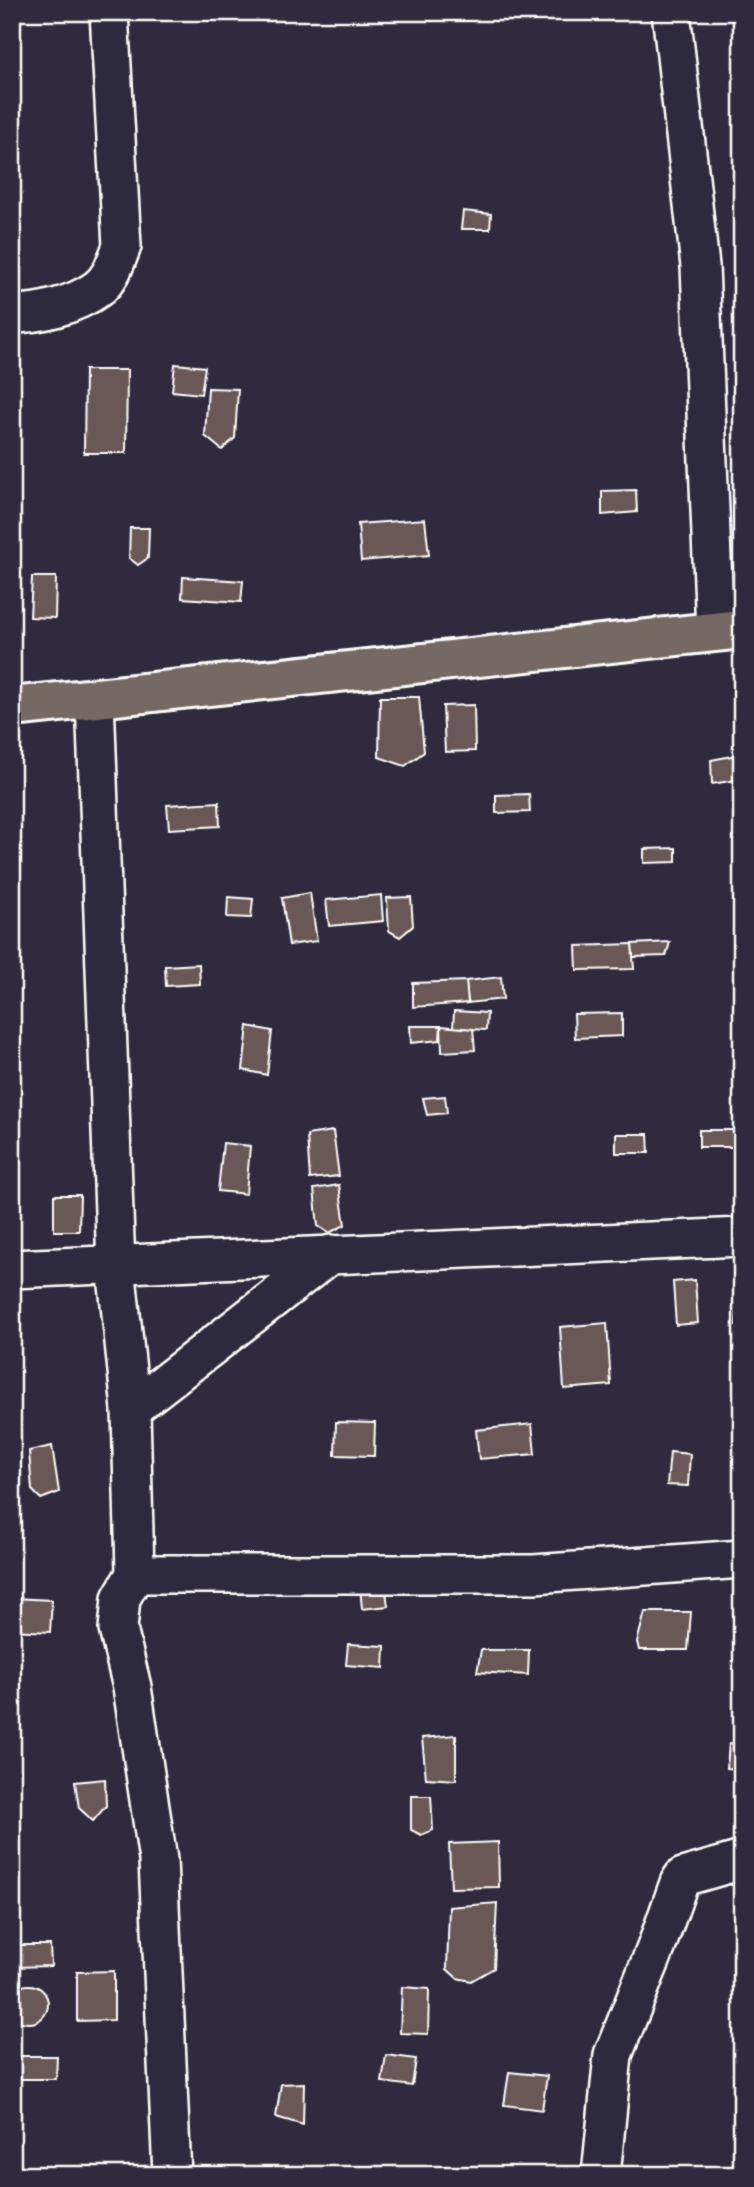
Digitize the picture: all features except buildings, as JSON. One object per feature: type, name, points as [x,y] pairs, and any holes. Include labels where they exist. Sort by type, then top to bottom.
[{"type":"main road","points":[[12,706],[728,630]]},
{"type":"street","points":[[12,314],[62,305],[99,288],[114,269],[122,246],[110,12]]},
{"type":"street","points":[[671,12],[700,265],[728,630]]},
{"type":"street","points":[[95,698],[116,1266],[131,1409],[135,1574],[121,1598],[118,1629],[132,1687],[158,1860],[172,2175]]},
{"type":"street","points":[[12,1269],[742,1237]]},
{"type":"street","points":[[131,1409],[331,1254]]},
{"type":"street","points":[[135,1574],[534,1574],[742,1559]]},
{"type":"street","points":[[601,2175],[613,2055],[656,1948],[678,1883],[683,1877],[742,1860]]}]
